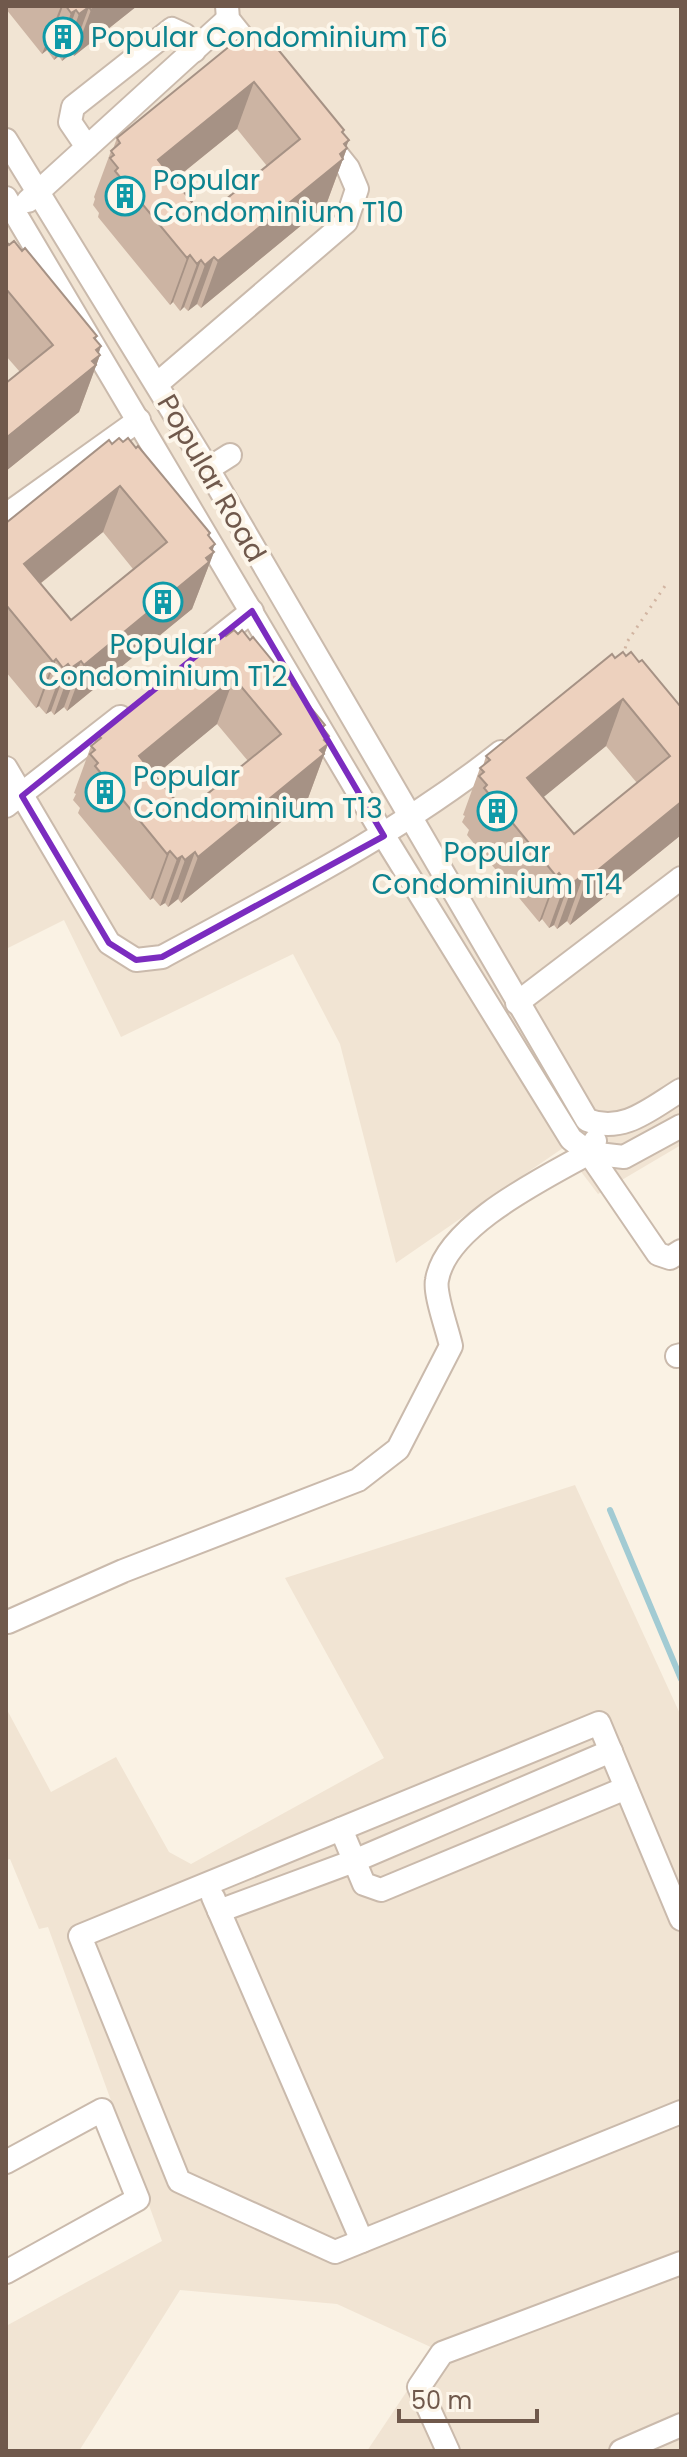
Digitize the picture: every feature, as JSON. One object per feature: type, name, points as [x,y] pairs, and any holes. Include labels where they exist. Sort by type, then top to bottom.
[{"type":"street","points":[[10,205],[38,193],[194,51],[228,13],[278,81]]},
{"type":"street","points":[[87,147],[70,122],[73,107],[172,29],[185,35],[194,51]]},
{"type":"street","points":[[157,384],[346,222],[357,189],[348,168],[308,118]]},
{"type":"street","name":"Popular Road","points":[[7,147],[208,469],[587,1120],[603,1126]]},
{"type":"street","name":"Popular Road","points":[[10,205],[384,836],[571,1139],[589,1153],[658,1254],[670,1258],[681,1251]]},
{"type":"street","points":[[6,515],[139,420]]},
{"type":"street","points":[[208,469],[230,455]]},
{"type":"street","points":[[192,660],[252,611]]},
{"type":"street","points":[[14,801],[143,698]]},
{"type":"street","points":[[6,768],[14,801],[109,943],[136,960],[162,957],[384,836],[410,820],[523,734]]},
{"type":"street","points":[[517,1003],[681,878]]},
{"type":"street","points":[[8,1622],[123,1571],[358,1480],[398,1449],[451,1346],[436,1281],[450,1251],[482,1218],[589,1153],[603,1126],[621,1125],[681,1090]]},
{"type":"street","points":[[589,1153],[624,1157],[681,1126]]},
{"type":"street","points":[[681,1919],[599,1723],[80,1936],[179,2181],[335,2252],[681,2112]]},
{"type":"street","points":[[219,1911],[354,1861],[611,1751]]},
{"type":"street","points":[[468,1777],[495,1843]]},
{"type":"street","points":[[341,1829],[364,1884],[381,1890],[626,1788]]},
{"type":"street","points":[[207,1884],[362,2241]]},
{"type":"street","points":[[6,2162],[102,2110],[138,2199],[6,2272]]},
{"type":"street","points":[[448,2451],[419,2387],[442,2353],[681,2263]]},
{"type":"street","points":[[621,2451],[681,2425]]},
{"type":"path","points":[[623,657],[627,642],[667,583]]},
{"type":"highlighted area","points":[[252,611],[384,836],[162,957],[136,960],[109,943],[22,796]]},
{"type":"shaded area","points":[[6,6],[681,6],[681,1145],[598,1194],[563,1148],[396,1263],[340,1044],[293,954],[121,1037],[64,920],[6,949]]},
{"type":"shaded area","points":[[575,1485],[681,1716],[681,2451],[367,2451],[435,2349],[337,2304],[180,2290],[79,2451],[6,2451],[6,2326],[162,2241],[48,1927],[39,1929],[10,1859],[6,1860],[6,1708],[51,1792],[116,1757],[169,1852],[191,1864],[384,1758],[285,1578]]},
{"type":"building","points":[[66,6],[96,6],[79,14],[76,10],[71,13]]},
{"type":"building","points":[[253,34],[257,38],[262,34],[270,44],[272,42],[349,140],[344,144],[347,148],[340,154],[343,159],[218,261],[214,257],[205,265],[201,260],[197,264],[190,255],[187,258],[115,171],[118,168],[110,158],[114,155],[111,151],[120,143],[117,138],[242,36],[246,40]],"holes":[[[254,82],[300,139],[204,217],[158,160]]]},
{"type":"building","points":[[6,241],[9,245],[14,241],[22,251],[25,248],[97,336],[94,338],[101,346],[96,350],[100,355],[92,361],[96,365],[6,438],[6,383],[53,345],[6,289]]},
{"type":"building","points":[[119,438],[123,442],[128,438],[136,448],[138,446],[210,533],[208,535],[215,544],[210,548],[214,552],[206,558],[209,562],[84,665],[81,661],[71,668],[68,664],[63,668],[56,659],[53,662],[6,605],[6,523],[109,440],[112,444]],"holes":[[[120,486],[167,542],[71,620],[24,564]]]},
{"type":"building","points":[[234,630],[238,634],[242,630],[250,640],[253,637],[325,725],[322,727],[329,736],[324,740],[328,744],[320,750],[324,754],[198,857],[195,852],[185,860],[182,856],[177,859],[170,851],[167,854],[95,766],[98,763],[90,754],[95,750],[91,746],[101,738],[97,734],[223,632],[226,636]],"holes":[[[234,678],[281,734],[185,812],[139,756]]]},
{"type":"building","points":[[623,652],[626,656],[631,652],[639,662],[642,660],[681,707],[681,802],[587,879],[584,874],[574,882],[571,878],[566,881],[559,873],[556,876],[484,788],[487,785],[479,776],[484,772],[480,768],[490,760],[486,756],[612,654],[615,658]],"holes":[[[623,699],[670,756],[574,834],[527,778]]]},
{"type":"waterway","points":[[610,1510],[681,1679]]},
{"type":"place","name":"Popular Condominium T6","points":[[63,37]]},
{"type":"place","name":"Popular Condominium T10","points":[[125,196]]},
{"type":"place","name":"Popular Condominium T12","points":[[163,602]]},
{"type":"place","name":"Popular Condominium T13","points":[[105,792]]},
{"type":"place","name":"Popular Condominium T14","points":[[497,811]]}]
